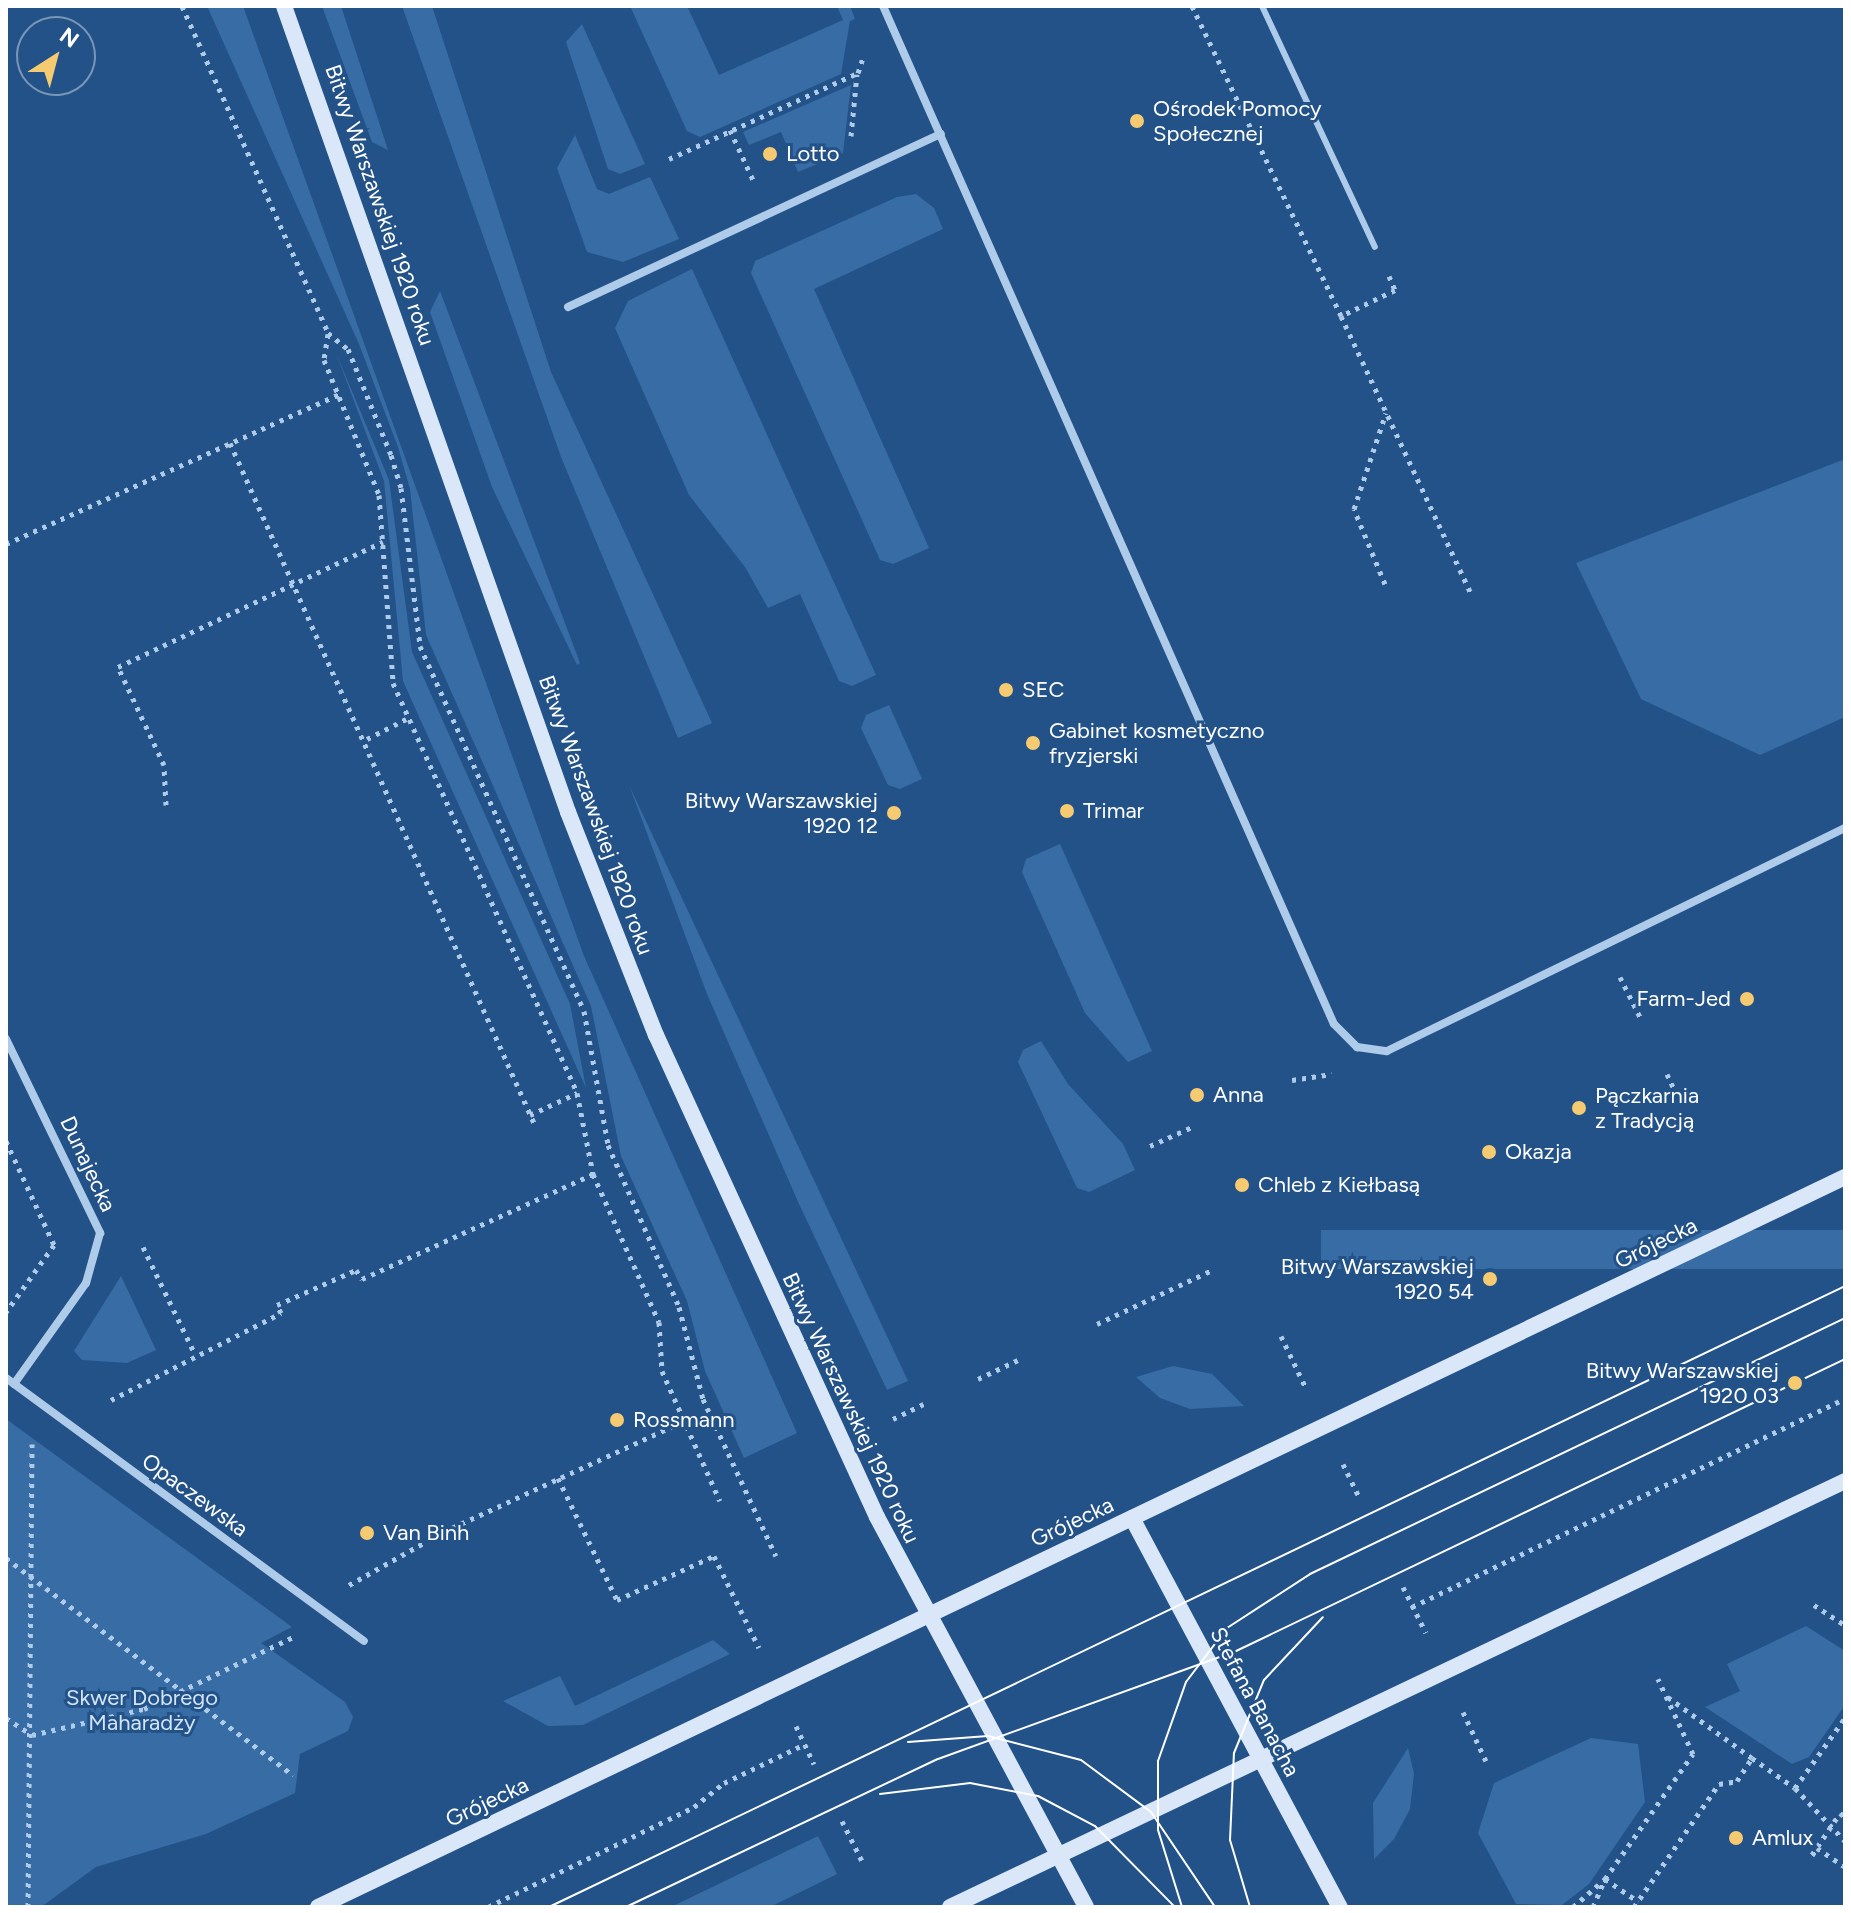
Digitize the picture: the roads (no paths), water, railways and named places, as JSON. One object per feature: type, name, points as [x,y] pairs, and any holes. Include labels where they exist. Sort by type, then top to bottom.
[{"type":"main road","name":"Bitwy Warszawskiej 1920 roku","points":[[284,6],[568,812],[639,995],[847,1455],[929,1614]]},
{"type":"main road","name":"Grójecka","points":[[318,1907],[1845,1177]]},
{"type":"main road","points":[[950,1907],[1845,1481]]},
{"type":"main road","name":"Stefana Banacha","points":[[1132,1518],[1340,1907]]},
{"type":"main road","points":[[929,1614],[1086,1907]]},
{"type":"street","points":[[883,6],[1334,1024],[1357,1047],[1387,1051],[1845,828]]},
{"type":"street","points":[[568,307],[941,134]]},
{"type":"street","name":"Dunajecka","points":[[6,1039],[100,1233],[86,1283],[10,1381]]},
{"type":"street","name":"Opaczewska","points":[[10,1381],[364,1641]]},
{"type":"lane","points":[[1262,6],[1375,247]]},
{"type":"tram line","points":[[549,1907],[1845,1286]]},
{"type":"tram line","points":[[1182,1907],[1158,1830],[1158,1761],[1186,1682],[1227,1628],[1310,1574],[1845,1318]]},
{"type":"tram line","points":[[626,1907],[938,1759],[1234,1652],[1845,1359]]},
{"type":"tram line","points":[[1250,1907],[1230,1840],[1234,1753],[1264,1680],[1323,1617]]},
{"type":"tram line","points":[[908,1742],[988,1736],[1081,1760],[1151,1812],[1215,1907]]},
{"type":"tram line","points":[[880,1794],[970,1783],[1038,1796],[1095,1826],[1175,1907]]},
{"type":"place","name":"Ośrodek Pomocy Społecznej","points":[[1137,121]]},
{"type":"place","name":"Lotto","points":[[770,154]]},
{"type":"place","name":"SEC","points":[[1006,690]]},
{"type":"place","name":"Gabinet kosmetyczno fryzjerski","points":[[1033,743]]},
{"type":"place","name":"Trimar","points":[[1067,811]]},
{"type":"place","name":"Bitwy Warszawskiej 1920 12","points":[[894,813]]},
{"type":"place","name":"Farm-Jed","points":[[1747,999]]},
{"type":"place","name":"Anna","points":[[1197,1095]]},
{"type":"place","name":"Pączkarnia z Tradycją","points":[[1579,1108]]},
{"type":"place","name":"Okazja","points":[[1489,1152]]},
{"type":"place","name":"Chleb z Kiełbasą","points":[[1242,1185]]},
{"type":"place","name":"Bitwy Warszawskiej 1920 54","points":[[1490,1279]]},
{"type":"place","name":"Bitwy Warszawskiej 1920 03","points":[[1795,1383]]},
{"type":"place","name":"Rossmann","points":[[617,1420]]},
{"type":"place","name":"Van Binh","points":[[367,1533]]},
{"type":"place","name":"Amlux","points":[[1736,1838]]},
{"type":"park label","name":"Skwer Dobrego Maharadży","points":[[142,1710]]}]
